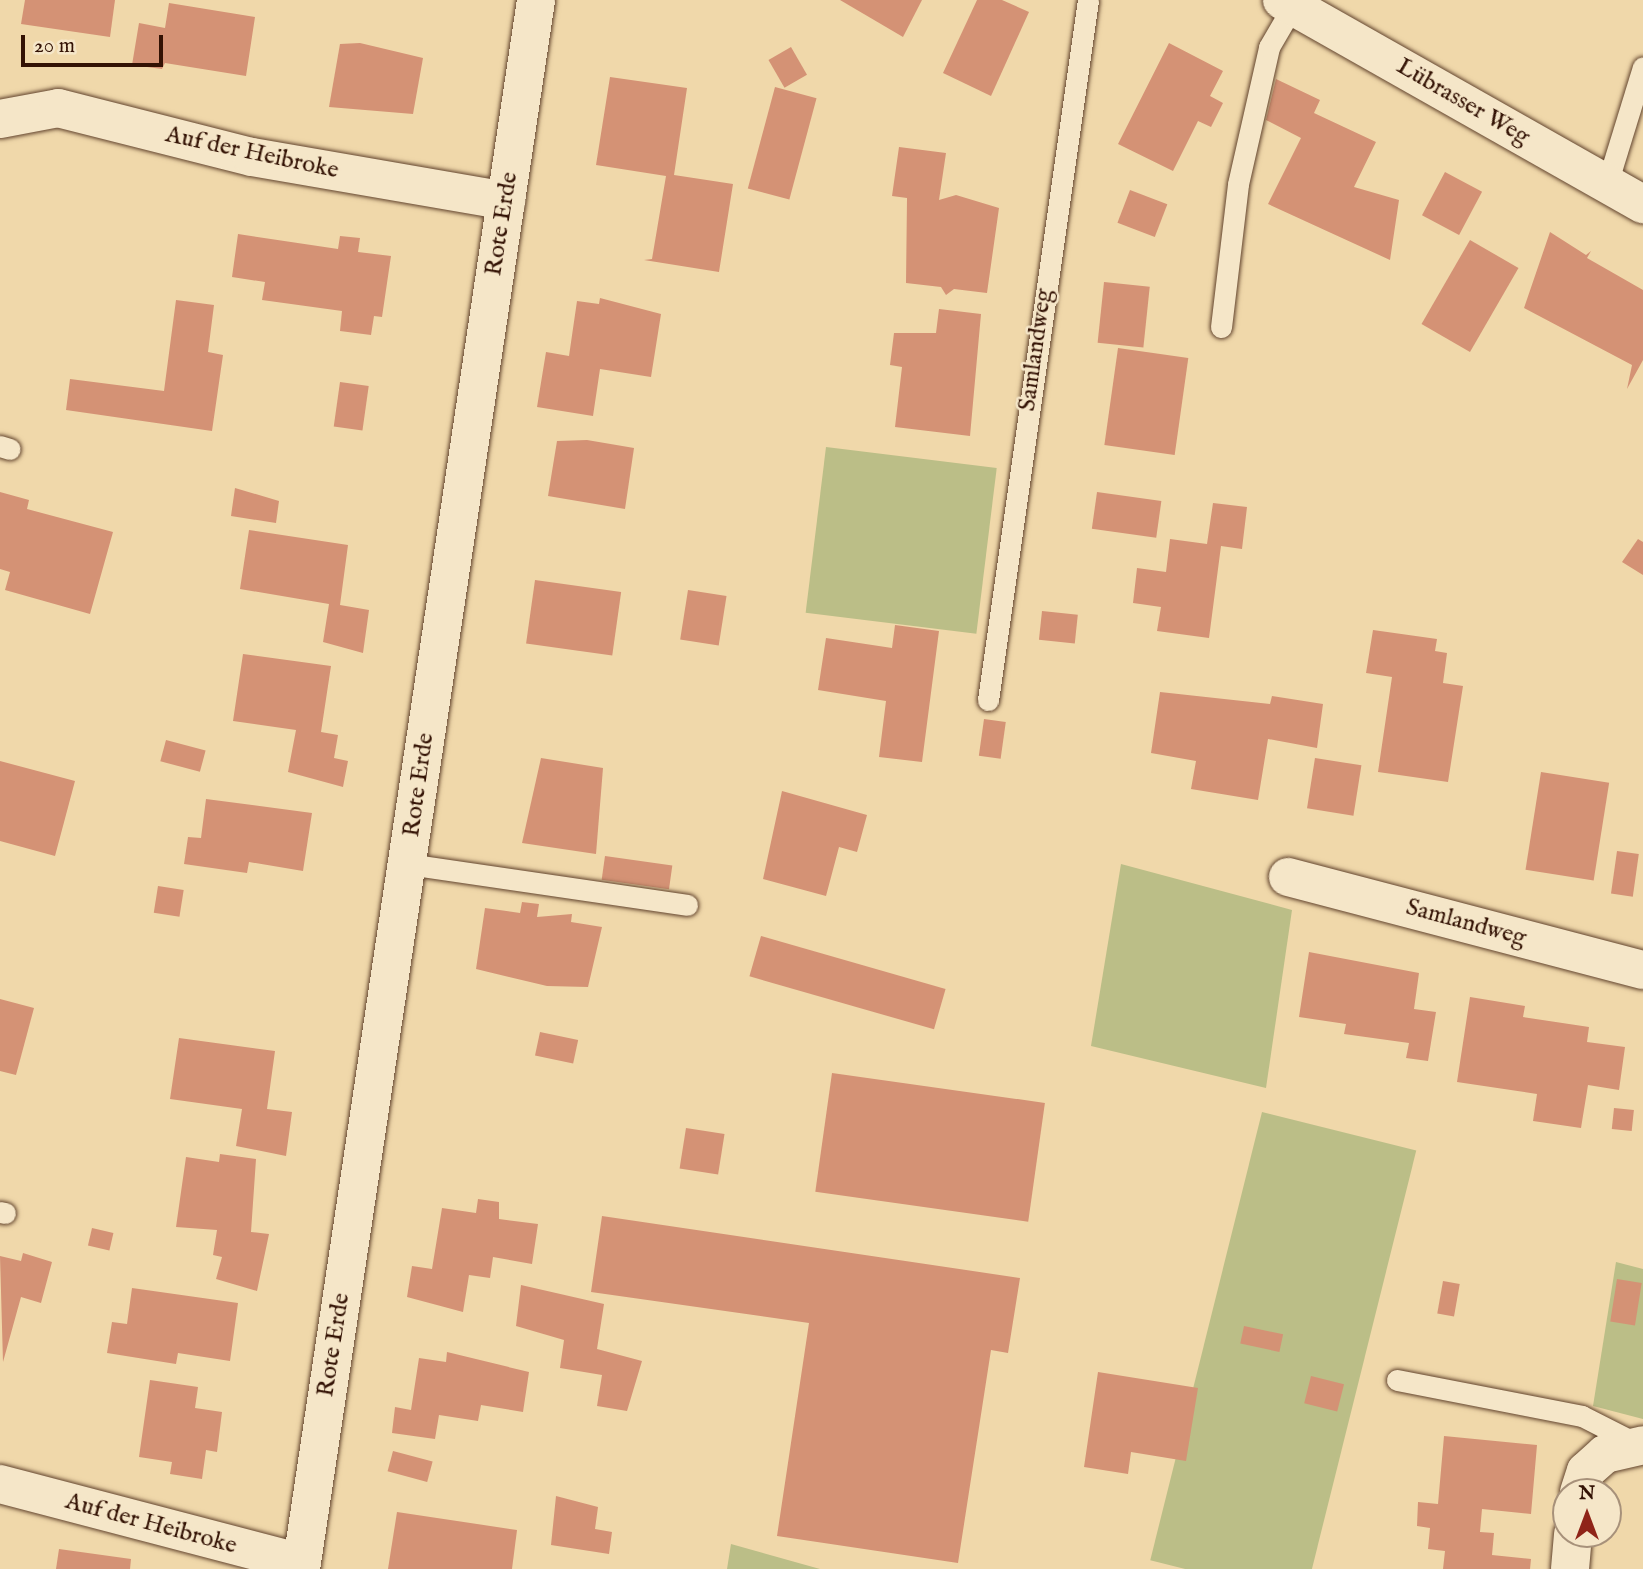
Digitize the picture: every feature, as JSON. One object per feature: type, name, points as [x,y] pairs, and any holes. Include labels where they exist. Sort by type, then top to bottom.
[{"type":"street","name":"Rote Erde","points":[[301,1566],[536,0]]},
{"type":"street","name":"Lübrasser Weg","points":[[1288,3],[1643,204]]},
{"type":"street","name":"Auf der Heibroke","points":[[0,119],[58,108],[251,158],[506,201]]},
{"type":"street","name":"Samlandweg","points":[[1289,877],[1643,970]]},
{"type":"street","points":[[1584,1478],[1586,1471],[1605,1454],[1640,1445]]},
{"type":"street","name":"Auf der Heibroke","points":[[0,1484],[301,1566]]},
{"type":"street","points":[[1570,1569],[1572,1548]]},
{"type":"lane","name":"Samlandweg","points":[[988,700],[1088,0]]},
{"type":"lane","points":[[1221,327],[1238,184],[1269,47],[1288,3]]},
{"type":"lane","points":[[1607,184],[1643,67]]},
{"type":"lane","points":[[407,864],[687,905]]},
{"type":"lane","points":[[1397,1380],[1582,1416],[1640,1445]]},
{"type":"green space","points":[[826,447],[997,468],[976,634],[806,613]]},
{"type":"green space","points":[[1121,864],[1292,910],[1266,1088],[1091,1046]]},
{"type":"green space","points":[[1262,1112],[1416,1150],[1312,1569],[1185,1569],[1150,1560]]},
{"type":"green space","points":[[1616,1262],[1643,1269],[1643,1419],[1593,1406]]},
{"type":"green space","points":[[731,1544],[820,1569],[727,1569]]},
{"type":"building","points":[[25,0],[115,0],[110,37],[21,24]]},
{"type":"building","points":[[840,0],[922,0],[903,37]]},
{"type":"building","points":[[977,0],[1002,0],[1029,12],[991,96],[943,73]]},
{"type":"building","points":[[169,3],[255,17],[246,76],[165,63],[162,69],[132,65],[139,23],[165,28]]},
{"type":"building","points":[[360,43],[423,58],[413,114],[329,107],[340,44]]},
{"type":"building","points":[[1169,43],[1223,71],[1210,96],[1223,103],[1211,127],[1198,121],[1173,171],[1118,144]]},
{"type":"building","points":[[791,47],[807,75],[784,88],[768,60]]},
{"type":"building","points":[[610,77],[687,88],[674,175],[733,184],[719,272],[644,260],[652,259],[666,176],[596,165]]},
{"type":"building","points":[[1276,79],[1320,100],[1314,113],[1376,142],[1354,187],[1399,200],[1390,260],[1268,204],[1301,138],[1266,120]]},
{"type":"building","points":[[775,87],[817,98],[789,200],[748,188]]},
{"type":"building","points":[[899,147],[946,153],[939,200],[956,195],[999,208],[987,293],[954,289],[946,295],[941,287],[906,283],[907,198],[892,196]]},
{"type":"building","points":[[1445,172],[1482,192],[1459,235],[1422,215]]},
{"type":"building","points":[[1130,190],[1167,204],[1155,237],[1117,223]]},
{"type":"building","points":[[1550,232],[1586,255],[1591,251],[1587,258],[1643,290],[1643,360],[1627,389],[1632,365],[1524,308]]},
{"type":"building","points":[[238,234],[338,249],[340,236],[360,238],[358,252],[391,256],[382,317],[374,316],[371,335],[340,331],[342,311],[262,300],[265,282],[232,277]]},
{"type":"building","points":[[1470,240],[1518,268],[1470,352],[1422,324]]},
{"type":"building","points":[[1104,282],[1150,287],[1143,347],[1098,343]]},
{"type":"building","points":[[600,298],[661,314],[651,377],[600,369],[593,416],[537,407],[546,352],[569,356],[577,301],[599,304]]},
{"type":"building","points":[[176,300],[214,305],[208,352],[223,355],[212,431],[66,410],[70,379],[164,391]]},
{"type":"building","points":[[939,309],[981,314],[970,436],[895,427],[902,367],[890,365],[894,333],[936,333]]},
{"type":"building","points":[[1118,348],[1188,358],[1175,455],[1104,445]]},
{"type":"building","points":[[340,382],[369,386],[362,431],[334,427]]},
{"type":"building","points":[[587,440],[634,448],[625,509],[548,496],[557,441]]},
{"type":"building","points":[[235,488],[279,501],[276,523],[231,516]]},
{"type":"building","points":[[0,492],[29,500],[27,509],[113,532],[90,614],[5,590],[10,572],[0,569]]},
{"type":"building","points":[[1097,492],[1161,501],[1156,538],[1092,529]]},
{"type":"building","points":[[1213,503],[1247,507],[1242,549],[1221,546],[1209,638],[1157,631],[1161,607],[1133,603],[1137,568],[1166,572],[1170,539],[1207,544]]},
{"type":"building","points":[[249,530],[348,545],[340,605],[369,610],[363,653],[323,642],[329,604],[240,589]]},
{"type":"building","points":[[1638,539],[1643,542],[1643,575],[1622,562]]},
{"type":"building","points":[[535,580],[621,592],[612,655],[526,643]]},
{"type":"building","points":[[688,590],[727,596],[719,645],[680,639]]},
{"type":"building","points":[[1042,611],[1078,615],[1075,644],[1039,640]]},
{"type":"building","points":[[895,625],[939,631],[922,762],[879,757],[886,701],[818,690],[826,638],[892,648]]},
{"type":"building","points":[[1373,630],[1437,639],[1435,651],[1447,653],[1443,683],[1463,686],[1448,782],[1378,772],[1392,677],[1366,673]]},
{"type":"building","points":[[243,654],[331,666],[321,732],[338,735],[334,758],[348,761],[343,787],[288,772],[296,730],[233,721]]},
{"type":"building","points":[[1160,692],[1270,704],[1272,696],[1323,704],[1317,748],[1268,739],[1258,800],[1191,789],[1196,761],[1151,753]]},
{"type":"building","points":[[984,719],[1006,722],[1001,759],[979,756]]},
{"type":"building","points":[[166,740],[206,751],[200,772],[160,761]]},
{"type":"building","points":[[541,758],[603,768],[596,854],[522,843]]},
{"type":"building","points":[[1315,758],[1361,765],[1353,816],[1307,808]]},
{"type":"building","points":[[0,761],[75,781],[55,856],[0,841]]},
{"type":"building","points":[[1541,772],[1609,783],[1594,881],[1526,870]]},
{"type":"building","points":[[782,791],[867,815],[857,852],[839,847],[826,896],[763,879]]},
{"type":"building","points":[[206,799],[312,813],[303,871],[249,862],[247,873],[184,864],[188,837],[201,838]]},
{"type":"building","points":[[1617,851],[1639,854],[1633,897],[1611,894]]},
{"type":"building","points":[[605,856],[672,865],[669,889],[602,880]]},
{"type":"building","points":[[158,886],[184,890],[179,917],[154,913]]},
{"type":"building","points":[[522,902],[539,904],[537,917],[572,914],[571,922],[602,927],[588,987],[547,986],[476,969],[485,908],[520,913]]},
{"type":"building","points":[[761,936],[946,989],[934,1029],[749,976]]},
{"type":"building","points":[[1309,952],[1419,973],[1414,1009],[1436,1012],[1428,1061],[1406,1058],[1409,1043],[1344,1034],[1346,1024],[1299,1017]]},
{"type":"building","points":[[1470,997],[1525,1006],[1523,1017],[1589,1027],[1587,1042],[1625,1047],[1619,1090],[1588,1085],[1581,1128],[1533,1121],[1537,1094],[1457,1082]]},
{"type":"building","points":[[0,999],[34,1008],[16,1075],[0,1071]]},
{"type":"building","points":[[540,1032],[578,1040],[573,1064],[535,1055]]},
{"type":"building","points":[[179,1038],[275,1051],[267,1109],[292,1112],[286,1156],[236,1146],[242,1109],[170,1099]]},
{"type":"building","points":[[832,1073],[1045,1103],[1028,1222],[815,1192]]},
{"type":"building","points":[[1614,1108],[1634,1110],[1632,1131],[1612,1129]]},
{"type":"building","points":[[686,1128],[725,1134],[718,1175],[680,1168]]},
{"type":"building","points":[[220,1154],[256,1159],[251,1232],[269,1234],[257,1291],[216,1279],[222,1257],[213,1255],[217,1230],[176,1227],[186,1157],[219,1162]]},
{"type":"building","points":[[478,1199],[499,1202],[499,1219],[538,1224],[532,1264],[493,1257],[490,1278],[469,1275],[463,1312],[407,1297],[412,1266],[432,1269],[442,1208],[476,1213]]},
{"type":"building","points":[[602,1216],[1020,1278],[1008,1353],[991,1350],[958,1563],[777,1536],[809,1323],[591,1292]]},
{"type":"building","points":[[92,1228],[113,1233],[109,1250],[88,1246]]},
{"type":"building","points":[[23,1253],[52,1262],[41,1303],[21,1297],[3,1362],[0,1256],[21,1261]]},
{"type":"building","points":[[1617,1279],[1642,1283],[1635,1325],[1610,1321]]},
{"type":"building","points":[[1443,1281],[1460,1284],[1454,1316],[1437,1313]]},
{"type":"building","points":[[521,1285],[604,1304],[597,1349],[642,1361],[627,1411],[597,1406],[602,1375],[560,1368],[564,1340],[516,1326]]},
{"type":"building","points":[[132,1288],[238,1303],[230,1361],[178,1353],[176,1364],[107,1353],[112,1322],[127,1324]]},
{"type":"building","points":[[1244,1326],[1283,1334],[1279,1352],[1240,1344]]},
{"type":"building","points":[[447,1352],[529,1372],[523,1412],[481,1405],[478,1421],[439,1415],[435,1439],[392,1433],[395,1407],[411,1410],[419,1358],[446,1362]]},
{"type":"building","points":[[1098,1372],[1198,1388],[1186,1461],[1131,1452],[1128,1474],[1084,1467]]},
{"type":"building","points":[[1311,1376],[1344,1384],[1337,1411],[1304,1403]]},
{"type":"building","points":[[150,1380],[198,1387],[195,1408],[222,1412],[217,1452],[206,1450],[202,1479],[170,1474],[172,1462],[139,1457]]},
{"type":"building","points":[[1444,1436],[1537,1445],[1531,1514],[1482,1509],[1480,1532],[1494,1533],[1492,1555],[1531,1559],[1530,1569],[1443,1569],[1445,1551],[1428,1549],[1430,1528],[1417,1526],[1418,1502],[1438,1504]]},
{"type":"building","points":[[393,1451],[433,1462],[427,1482],[388,1471]]},
{"type":"building","points":[[556,1496],[598,1507],[595,1529],[612,1532],[609,1554],[551,1545]]},
{"type":"building","points":[[397,1512],[517,1530],[512,1569],[388,1569]]},
{"type":"building","points":[[59,1549],[131,1559],[130,1569],[56,1569]]}]
